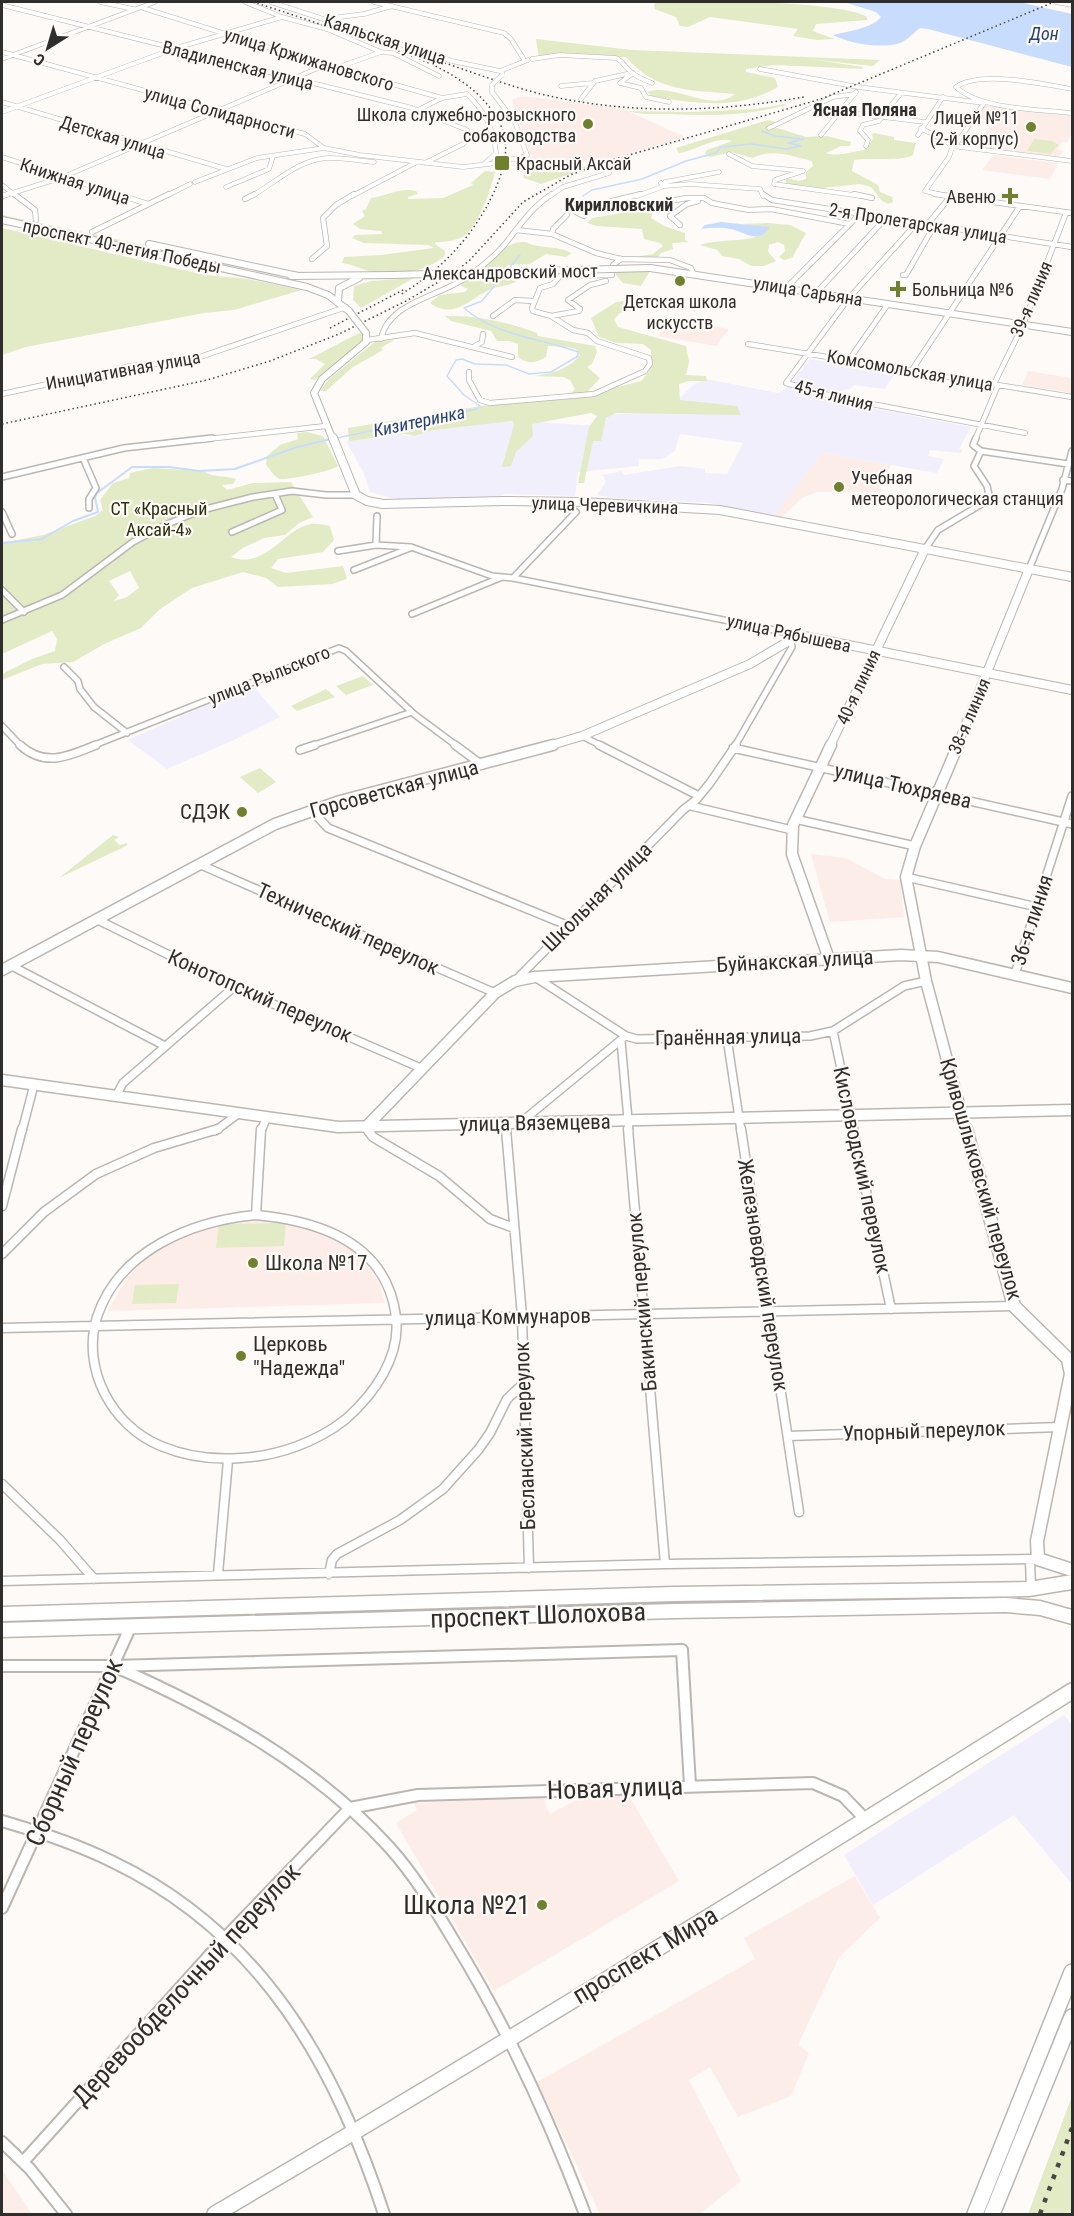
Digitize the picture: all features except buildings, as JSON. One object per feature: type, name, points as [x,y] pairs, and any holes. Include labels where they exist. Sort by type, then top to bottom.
[{"type":"main road","name":"проспект Шолохова","points":[[2,1614],[674,1594],[1031,1588],[1072,1582]]},
{"type":"main road","name":"проспект Шолохова","points":[[2,1630],[675,1611],[1006,1605],[1031,1605],[1058,1611],[1072,1617]]},
{"type":"street","points":[[2,4],[8,2]]},
{"type":"street","points":[[100,2],[134,9]]},
{"type":"street","points":[[146,2],[153,2]]},
{"type":"street","points":[[2,59],[134,9],[143,8],[153,2]]},
{"type":"street","points":[[245,2],[282,17],[327,29],[381,52],[393,53],[438,76]]},
{"type":"street","name":"Каяльская улица","points":[[271,2],[452,61],[501,73]]},
{"type":"street","points":[[374,2],[504,33],[512,38],[519,55],[525,60]]},
{"type":"street","points":[[1056,2],[1072,5]]},
{"type":"street","points":[[360,14],[379,3]]},
{"type":"street","name":"Владиленская улица","points":[[2,4],[418,110],[461,126],[469,136],[463,144],[425,163]]},
{"type":"street","points":[[322,19],[360,14],[392,6]]},
{"type":"street","name":"улица Кржижановского","points":[[143,8],[326,65],[442,98]]},
{"type":"street","points":[[2,112],[176,48],[282,17]]},
{"type":"street","name":"улица Солидарности","points":[[2,52],[305,134],[324,148],[391,160],[473,167],[527,155],[519,130],[508,111],[492,92],[492,85],[501,73]]},
{"type":"street","points":[[336,68],[381,52]]},
{"type":"street","points":[[501,73],[525,60],[560,55],[616,58],[623,61],[625,67],[633,74],[652,83]]},
{"type":"street","points":[[2,196],[63,177],[326,65]]},
{"type":"street","points":[[760,69],[858,87],[984,103],[957,143],[951,145]]},
{"type":"street","points":[[561,86],[593,83],[633,74]]},
{"type":"street","points":[[633,74],[620,84],[641,88],[646,97],[669,102]]},
{"type":"street","points":[[1072,89],[980,79],[964,80],[957,87],[960,93],[972,98],[1072,113]]},
{"type":"street","points":[[822,91],[830,82]]},
{"type":"street","points":[[582,99],[593,83]]},
{"type":"street","points":[[821,135],[842,112],[858,87]]},
{"type":"street","points":[[876,128],[882,116],[901,93]]},
{"type":"street","points":[[418,110],[442,98],[464,94],[473,100],[494,137],[496,153],[483,165]]},
{"type":"street","points":[[769,128],[845,94],[855,94]]},
{"type":"street","points":[[918,135],[943,98]]},
{"type":"street","name":"Детская улица","points":[[2,102],[226,170]]},
{"type":"street","points":[[842,112],[925,122]]},
{"type":"street","points":[[866,146],[868,140],[860,131],[863,125],[879,121]]},
{"type":"street","points":[[921,128],[951,145],[1072,161]]},
{"type":"street","points":[[951,145],[949,157],[926,191],[930,194],[1070,213]]},
{"type":"street","points":[[92,232],[192,183],[257,158],[324,148]]},
{"type":"street","points":[[729,154],[742,163],[778,169],[796,168],[803,171],[775,180],[773,185],[845,192],[872,198]]},
{"type":"street","points":[[226,188],[268,169],[273,156]]},
{"type":"street","name":"Книжная улица","points":[[2,157],[148,204]]},
{"type":"street","points":[[245,199],[265,190],[284,175],[318,158],[374,162],[391,160]]},
{"type":"street","points":[[312,259],[327,246],[323,219],[326,212],[417,162]]},
{"type":"street","points":[[778,169],[789,176]]},
{"type":"street","points":[[584,216],[576,212],[587,207],[633,197],[662,184],[719,172]]},
{"type":"street","points":[[381,339],[382,328],[390,318],[414,302],[428,299],[466,278],[503,246],[536,205],[563,187],[609,173]]},
{"type":"street","name":"2-я Пролетарская улица","points":[[662,184],[762,188],[764,197],[917,224],[1072,247]]},
{"type":"street","points":[[2,185],[35,210],[36,220]]},
{"type":"street","points":[[927,225],[950,197]]},
{"type":"street","points":[[645,205],[687,198],[704,198],[712,202]]},
{"type":"street","points":[[680,225],[670,218],[675,212],[696,201],[749,210],[771,209],[850,224]]},
{"type":"street","points":[[912,370],[1020,206]]},
{"type":"street","name":"проспект 40-летия Победы","points":[[2,213],[298,276]]},
{"type":"street","name":"39-я линия","points":[[981,451],[973,446],[980,426],[1054,244],[1070,213]]},
{"type":"street","points":[[786,288],[860,214]]},
{"type":"street","points":[[552,234],[553,229],[567,215]]},
{"type":"street","points":[[816,293],[886,218]]},
{"type":"street","name":"проспект 40-летия Победы","points":[[2,220],[307,287]]},
{"type":"street","name":"45-я линия","points":[[917,224],[849,298],[786,383],[835,397],[980,426]]},
{"type":"street","points":[[903,275],[906,274],[934,226]]},
{"type":"street","points":[[516,230],[552,234],[589,251],[621,259],[670,260],[691,268],[693,273]]},
{"type":"street","points":[[551,316],[579,311],[568,300],[590,285],[607,281],[612,275],[613,265],[621,259]]},
{"type":"street","points":[[243,273],[252,270],[245,266]]},
{"type":"street","name":"проспект 40-летия Победы","points":[[245,266],[307,287],[338,301],[348,309]]},
{"type":"street","name":"улица Сарьяна","points":[[650,268],[1072,332]]},
{"type":"street","name":"Александровский мост","points":[[298,276],[650,268]]},
{"type":"street","name":"проспект 40-летия Победы","points":[[243,273],[298,276]]},
{"type":"street","points":[[338,301],[337,290],[342,285],[370,275]]},
{"type":"street","points":[[469,372],[469,380],[480,400],[500,403],[594,394],[645,371],[650,364],[649,358],[597,341],[588,333],[573,330],[551,316],[533,311],[533,301],[540,288],[553,284],[560,276],[612,275]]},
{"type":"street","points":[[493,316],[515,300],[533,301]]},
{"type":"street","points":[[849,360],[888,304]]},
{"type":"street","points":[[348,309],[367,337],[381,339],[404,333],[415,333],[512,357]]},
{"type":"street","name":"Инициативная улица","points":[[2,394],[131,366],[188,362],[348,309]]},
{"type":"street","points":[[475,346],[482,342],[483,334]]},
{"type":"street","points":[[2,620],[62,595],[133,542],[165,525],[223,503],[302,491],[326,495],[356,495],[314,393],[317,384],[367,337]]},
{"type":"street","name":"Комсомольская улица","points":[[748,344],[1072,397]]},
{"type":"street","points":[[2,477],[124,448],[326,426]]},
{"type":"street","points":[[980,426],[1025,433]]},
{"type":"street","points":[[981,451],[1068,464]]},
{"type":"street","name":"40-я линия","points":[[829,959],[792,855],[792,830],[795,819],[874,650],[932,537],[944,526],[990,499],[989,490],[975,473],[974,463],[981,451]]},
{"type":"street","name":"38-я линия","points":[[921,957],[906,877],[915,846],[1062,489],[1072,451]]},
{"type":"street","points":[[83,458],[96,488],[89,499],[89,508]]},
{"type":"street","points":[[1063,480],[1072,481]]},
{"type":"street","points":[[232,532],[267,515],[280,512],[282,510],[275,494]]},
{"type":"street","name":"улица Черевичкина","points":[[356,495],[367,501],[383,504],[572,502],[720,510],[1072,577]]},
{"type":"street","points":[[2,512],[12,534]]},
{"type":"street","points":[[513,578],[576,512]]},
{"type":"street","points":[[376,516],[376,545]]},
{"type":"street","name":"улица Рябышева","points":[[338,551],[376,545],[413,546],[471,566],[492,576],[505,576],[795,638],[874,650],[1072,690]]},
{"type":"street","points":[[354,570],[413,546]]},
{"type":"street","points":[[412,614],[505,576]]},
{"type":"street","points":[[2,590],[24,612]]},
{"type":"street","name":"Горсоветская улица","points":[[2,970],[201,865],[248,837],[312,811],[582,736],[750,664],[795,638]]},
{"type":"street","name":"Школьная улица","points":[[366,1127],[495,993],[514,981],[683,810],[691,806],[733,748],[792,647],[795,638]]},
{"type":"street","name":"улица Рыльского","points":[[2,726],[36,758],[49,760],[63,758],[339,648],[354,658],[412,712],[482,765]]},
{"type":"street","points":[[64,667],[78,681],[80,689],[94,707],[127,733]]},
{"type":"street","points":[[300,750],[412,712]]},
{"type":"street","points":[[582,736],[699,796]]},
{"type":"street","name":"улица Тюхряева","points":[[733,748],[1069,823]]},
{"type":"street","name":"36-я линия","points":[[1015,974],[1037,907],[1069,823],[1072,796]]},
{"type":"street","points":[[691,806],[792,830]]},
{"type":"street","points":[[312,811],[328,828],[569,926]]},
{"type":"street","points":[[795,819],[915,846]]},
{"type":"street","name":"Технический переулок","points":[[201,865],[495,993]]},
{"type":"street","points":[[906,877],[1037,907]]},
{"type":"street","name":"Конотопский переулок","points":[[98,920],[234,987],[423,1069]]},
{"type":"street","name":"Кривошлыковский переулок","points":[[921,957],[1014,1306],[1068,1359],[1071,1374],[1034,1559]]},
{"type":"street","name":"Буйнакская улица","points":[[514,981],[535,977],[829,959],[938,957],[1072,988]]},
{"type":"street","points":[[10,965],[165,1046]]},
{"type":"street","name":"Гранённая улица","points":[[535,977],[623,1039],[637,1040],[810,1036],[833,1031],[904,986],[926,981]]},
{"type":"street","points":[[116,1095],[123,1083],[234,987]]},
{"type":"street","name":"Кисловодский переулок","points":[[833,1031],[891,1309]]},
{"type":"street","name":"Железноводский переулок","points":[[727,1038],[799,1512]]},
{"type":"street","points":[[519,1124],[623,1039]]},
{"type":"street","name":"Бакинский переулок","points":[[623,1039],[643,1314],[665,1564]]},
{"type":"street","name":"улица Вяземцева","points":[[2,1080],[338,1127],[850,1117],[1072,1110]]},
{"type":"street","points":[[2,1206],[33,1085]]},
{"type":"street","points":[[2,1254],[44,1212],[96,1174],[154,1148],[217,1130],[238,1114]]},
{"type":"street","points":[[256,1215],[261,1127],[267,1117]]},
{"type":"street","name":"Бесланский переулок","points":[[506,1124],[522,1316],[522,1384],[529,1568]]},
{"type":"street","points":[[366,1127],[373,1137],[387,1147],[439,1176],[490,1219],[514,1228]]},
{"type":"street","points":[[256,1215],[303,1220],[329,1229],[352,1242],[370,1258],[384,1276],[393,1300],[396,1319],[396,1338],[387,1368],[364,1401],[339,1424],[312,1440],[281,1452],[254,1458],[228,1460],[197,1457],[170,1450],[138,1434],[120,1419],[104,1399],[93,1372],[91,1350],[95,1325],[101,1304],[119,1278],[140,1257],[170,1237],[201,1224],[234,1217],[256,1215]]},
{"type":"street","name":"улица Коммунаров","points":[[2,1328],[1014,1306]]},
{"type":"street","points":[[329,1574],[332,1560],[338,1554],[410,1515],[454,1478],[490,1433],[509,1395],[522,1384]]},
{"type":"street","name":"Упорный переулок","points":[[788,1436],[1060,1427]]},
{"type":"street","points":[[218,1574],[228,1460]]},
{"type":"street","points":[[2,1484],[60,1540],[90,1571],[94,1579]]},
{"type":"street","points":[[1031,1588],[1034,1559]]},
{"type":"street","points":[[2,1581],[218,1574],[250,1576],[898,1560],[1034,1559],[1072,1570]]},
{"type":"street","name":"Сборный переулок","points":[[2,1908],[130,1628]]},
{"type":"street","points":[[2,1666],[113,1666],[682,1650],[690,1785]]},
{"type":"street","points":[[113,1666],[165,1688],[275,1753],[350,1808],[382,1839],[428,1899],[462,1952],[510,2037],[565,2158],[585,2214]]},
{"type":"street","name":"проспект Мира","points":[[215,2214],[357,2131],[866,1820],[1072,1691]]},
{"type":"street","name":"Новая улица","points":[[350,1808],[418,1795],[813,1783],[832,1788],[849,1798],[866,1820]]},
{"type":"street","name":"Деревообделочный переулок","points":[[23,2162],[225,1938],[350,1808]]},
{"type":"street","points":[[2,1821],[38,1832],[128,1870],[165,1892],[225,1938],[273,1990],[323,2063],[357,2131],[384,2214]]},
{"type":"street","points":[[975,2214],[1072,1972]]},
{"type":"street","points":[[992,2214],[1072,2017]]},
{"type":"street","points":[[2,2142],[23,2162],[66,2214]]},
{"type":"shaded area","name":"Школа служебно-розыскного собаководства","points":[[522,96],[623,109],[685,137],[601,163],[537,160],[531,157],[512,100]]},
{"type":"shaded area","name":"Лицей №11 (2-й корпус)","points":[[988,104],[1072,115],[1072,133],[1068,142],[1062,142],[1058,149],[1063,151],[1060,157],[984,148],[978,145],[992,122],[975,119]]},
{"type":"shaded area","points":[[994,155],[1058,163],[1050,179],[982,170]]},
{"type":"shaded area","points":[[685,321],[729,329],[716,346],[658,336],[666,326],[679,328]]},
{"type":"shaded area","points":[[810,359],[895,373],[885,389],[854,385],[850,389],[835,394],[791,383]]},
{"type":"shaded area","points":[[1028,371],[1072,378],[1072,393],[1022,385]]},
{"type":"shaded area","points":[[706,379],[778,393],[790,386],[820,395],[819,398],[971,427],[959,449],[962,450],[961,453],[930,450],[928,456],[944,459],[937,473],[822,453],[774,516],[710,503],[597,495],[606,482],[603,475],[622,471],[624,475],[681,466],[705,469],[705,473],[727,474],[743,443],[680,434],[675,451],[662,459],[639,459],[639,466],[578,472],[575,496],[505,494],[498,497],[400,500],[370,492],[364,474],[346,441],[400,435],[412,436],[429,431],[485,423],[525,421],[597,426],[612,414],[650,413],[681,397],[694,384]]},
{"type":"shaded area","name":"Учебная метеорологическая станция","points":[[822,453],[891,465],[881,482],[880,492],[817,492],[802,498],[782,517],[774,516]]},
{"type":"shaded area","points":[[252,685],[280,717],[234,740],[167,769],[128,740]]},
{"type":"shaded area","points":[[811,854],[846,858],[885,879],[900,880],[904,917],[830,922]]},
{"type":"shaded area","name":"Школа №17","points":[[252,1217],[322,1229],[355,1250],[378,1280],[385,1303],[108,1311],[127,1277],[146,1258],[182,1235]]},
{"type":"shaded area","points":[[1064,1715],[1072,1725],[1072,1884],[1014,1815],[873,1905],[844,1855]]},
{"type":"shaded area","name":"Школа №21","points":[[588,1794],[629,1796],[679,1881],[494,1991],[396,1823],[417,1810],[414,1803],[545,1797],[546,1807],[550,1814]]},
{"type":"shaded area","points":[[855,1876],[880,1918],[839,1957],[798,2045],[809,2053],[791,2096],[738,2117],[710,2067],[689,2080],[741,2181],[700,2214],[600,2214],[537,2082],[755,1959],[744,1938]]},
{"type":"shaded area","points":[[2,2170],[32,2214],[2,2214]]},
{"type":"green space","points":[[656,2],[734,2],[828,7],[851,11],[867,17],[867,20],[816,24],[813,31],[835,39],[817,40],[793,36],[798,29],[710,17],[688,27],[680,26],[676,17],[655,9]]},
{"type":"green space","points":[[536,39],[632,50],[880,60],[873,66],[816,60],[863,67],[862,69],[776,65],[746,69],[746,72],[775,78],[778,87],[748,99],[701,103],[652,96],[647,92],[669,91],[714,101],[735,94],[676,88],[650,77],[626,57],[539,58]]},
{"type":"green space","points":[[787,105],[728,114],[647,114],[627,111],[692,112],[756,109]]},
{"type":"green space","points":[[768,120],[781,123],[774,127],[806,137],[827,136],[851,142],[850,146],[841,146],[826,153],[831,154],[864,150],[873,139],[872,134],[875,133],[894,137],[894,140],[916,143],[913,155],[908,157],[854,160],[852,171],[878,185],[880,192],[892,197],[893,202],[888,204],[882,201],[871,187],[860,184],[812,189],[786,183],[786,178],[799,181],[806,179],[806,172],[813,166],[812,161],[797,157],[775,153],[753,158],[732,152],[710,157],[705,154],[707,150],[732,141],[726,140],[679,153],[676,148]]},
{"type":"green space","points":[[1034,139],[1052,141],[1058,145],[1051,154],[1027,151]]},
{"type":"green space","points":[[570,166],[591,167],[541,184],[523,176],[528,172],[528,167],[535,167],[535,171],[552,171]]},
{"type":"green space","points":[[485,171],[495,172],[475,224],[458,239],[436,242],[435,244],[445,251],[445,255],[438,261],[421,269],[393,273],[370,271],[342,263],[344,257],[434,248],[428,245],[364,243],[352,238],[355,235],[382,234],[381,231],[360,229],[353,224],[365,216],[362,211],[366,209],[371,198],[410,190],[418,194],[408,199],[443,198],[473,185],[471,183]]},
{"type":"green space","points":[[645,209],[660,209],[653,212],[651,218],[664,226],[685,233],[685,240],[689,242],[672,243],[673,249],[661,253],[658,257],[635,257],[653,254],[663,246],[644,239],[642,229],[597,226],[587,223],[592,218]]},
{"type":"green space","points":[[2,215],[225,262],[249,270],[2,219]]},
{"type":"green space","points":[[742,224],[790,225],[806,233],[792,258],[784,260],[779,257],[785,251],[784,245],[778,242],[769,245],[768,252],[776,261],[764,266],[751,266],[739,259],[722,256],[717,250],[700,245],[756,237],[769,228]]},
{"type":"green space","points":[[2,228],[205,275],[248,279],[302,290],[234,310],[204,313],[26,347],[2,355]]},
{"type":"green space","points":[[526,242],[572,253],[566,257],[546,254],[530,264],[508,265],[502,274],[515,277],[516,282],[489,290],[461,307],[446,310],[430,303],[440,295],[465,292],[468,289],[461,286],[462,283],[471,278],[499,252],[516,243]]},
{"type":"green space","points":[[650,271],[641,286],[623,283],[616,275],[616,272]]},
{"type":"green space","points":[[414,278],[361,308],[353,300],[354,286],[371,281]]},
{"type":"green space","points":[[633,300],[636,308],[620,313],[614,319],[618,327],[686,346],[689,362],[686,375],[706,376],[707,381],[689,381],[679,384],[680,400],[737,406],[741,415],[616,413],[606,418],[601,441],[593,441],[584,483],[578,483],[589,427],[597,416],[591,413],[532,424],[533,436],[516,452],[511,466],[502,467],[514,425],[512,421],[434,430],[414,436],[405,434],[349,441],[348,428],[487,405],[566,398],[575,389],[570,380],[563,377],[534,376],[553,372],[571,364],[580,355],[576,349],[548,346],[546,357],[529,362],[518,357],[518,344],[497,341],[491,331],[451,321],[445,316],[492,320],[526,329],[537,333],[538,336],[595,346],[597,352],[592,364],[587,367],[600,378],[588,391],[594,393],[641,381],[651,369],[651,350],[643,344],[617,343],[599,337],[591,318],[616,302]]},
{"type":"green space","points":[[363,331],[363,342],[315,380],[310,379],[325,364],[316,359],[309,359]]},
{"type":"green space","points":[[394,340],[381,348],[383,350],[353,367],[326,391],[320,391],[329,379],[376,341]]},
{"type":"green space","points":[[307,432],[323,436],[338,466],[300,477],[278,478],[266,465],[267,456],[280,445],[298,439],[297,433]]},
{"type":"green space","name":"СТ «Красный Аксай-4»","points":[[153,468],[204,471],[211,475],[236,479],[233,484],[222,485],[227,490],[253,483],[291,482],[313,517],[299,523],[285,535],[264,538],[243,548],[231,557],[243,560],[254,558],[264,554],[301,527],[313,524],[330,526],[334,540],[323,552],[278,559],[271,568],[286,573],[343,566],[347,579],[332,584],[278,587],[266,578],[243,572],[192,588],[160,609],[141,628],[104,644],[73,662],[42,664],[2,680],[2,674],[32,659],[55,651],[57,639],[52,631],[2,654],[2,543],[43,535],[95,516],[103,510],[100,500],[113,483],[129,478],[130,473]],"holes":[[[130,571],[139,588],[127,597],[114,601],[119,595],[109,581]]]},
{"type":"green space","points":[[363,676],[373,685],[346,695],[336,686]]},
{"type":"green space","points":[[326,689],[335,697],[297,711],[291,706]]},
{"type":"green space","points":[[260,768],[276,782],[258,793],[240,777]]},
{"type":"green space","points":[[113,835],[119,837],[114,840],[120,845],[126,843],[128,845],[59,878]]},
{"type":"green space","points":[[286,1223],[284,1246],[216,1248],[219,1224]]},
{"type":"green space","points":[[179,1284],[176,1303],[132,1304],[135,1285]]},
{"type":"green space","points":[[1072,2096],[1072,2214],[1028,2214]]},
{"type":"water","name":"Дон","points":[[844,2],[1019,2],[1072,14],[1072,67],[920,28],[906,40],[893,45],[866,45],[848,41],[833,35],[865,27],[881,17],[876,12]]},
{"type":"water","points":[[721,222],[770,227],[761,236],[756,237],[727,228],[701,229],[705,225]]},
{"type":"waterway","name":"Кизитеринка","points":[[583,196],[592,190],[642,179],[686,161],[716,153],[721,147],[751,144],[786,149],[801,146],[788,143],[804,139],[775,136],[762,131]]},
{"type":"waterway","name":"Кизитеринка","points":[[327,440],[477,409],[480,406],[464,395],[447,376],[456,360],[462,359],[475,364],[506,365],[529,374],[551,372],[578,356],[578,352],[564,347],[504,331],[464,308],[482,301],[520,255]]},
{"type":"waterway","name":"Кизитеринка","points":[[2,543],[42,539],[73,521],[98,512],[95,497],[97,493],[132,467],[169,467],[199,471],[235,469],[297,447],[334,438]]},
{"type":"railway","points":[[253,2],[391,48],[435,66],[474,91],[489,107],[501,126],[505,142],[505,159],[486,208],[455,251],[443,263],[400,295]]},
{"type":"railway","points":[[2,424],[207,380],[270,361],[339,334],[406,301],[452,274],[469,261],[523,202],[570,175],[612,160],[821,99],[1054,2]]},
{"type":"railway","points":[[436,60],[545,95],[610,106],[707,108],[804,97]]},
{"type":"railway","points":[[330,328],[405,289]]},
{"type":"railway","points":[[1040,2214],[1072,2128]]},
{"type":"place","name":"Школа служебно-розыскного собаководства","points":[[588,124]]},
{"type":"place","name":"Лицей №11 (2-й корпус)","points":[[1031,127]]},
{"type":"place","name":"Красный Аксай","points":[[502,163]]},
{"type":"place","name":"Авеню","points":[[1010,196]]},
{"type":"place","name":"Детская школа искусств","points":[[680,281]]},
{"type":"place","name":"Больница №6","points":[[898,289]]},
{"type":"place","name":"Учебная метеорологическая станция","points":[[839,487]]},
{"type":"place","name":"СДЭК","points":[[242,812]]},
{"type":"place","name":"Школа №17","points":[[253,1263]]},
{"type":"place","name":"Церковь \"Надежда\"","points":[[241,1356]]},
{"type":"place","name":"Школа №21","points":[[542,1905]]},
{"type":"district","name":"Ясная Поляна","points":[[865,109]]},
{"type":"district","name":"Кирилловский","points":[[619,204]]}]
